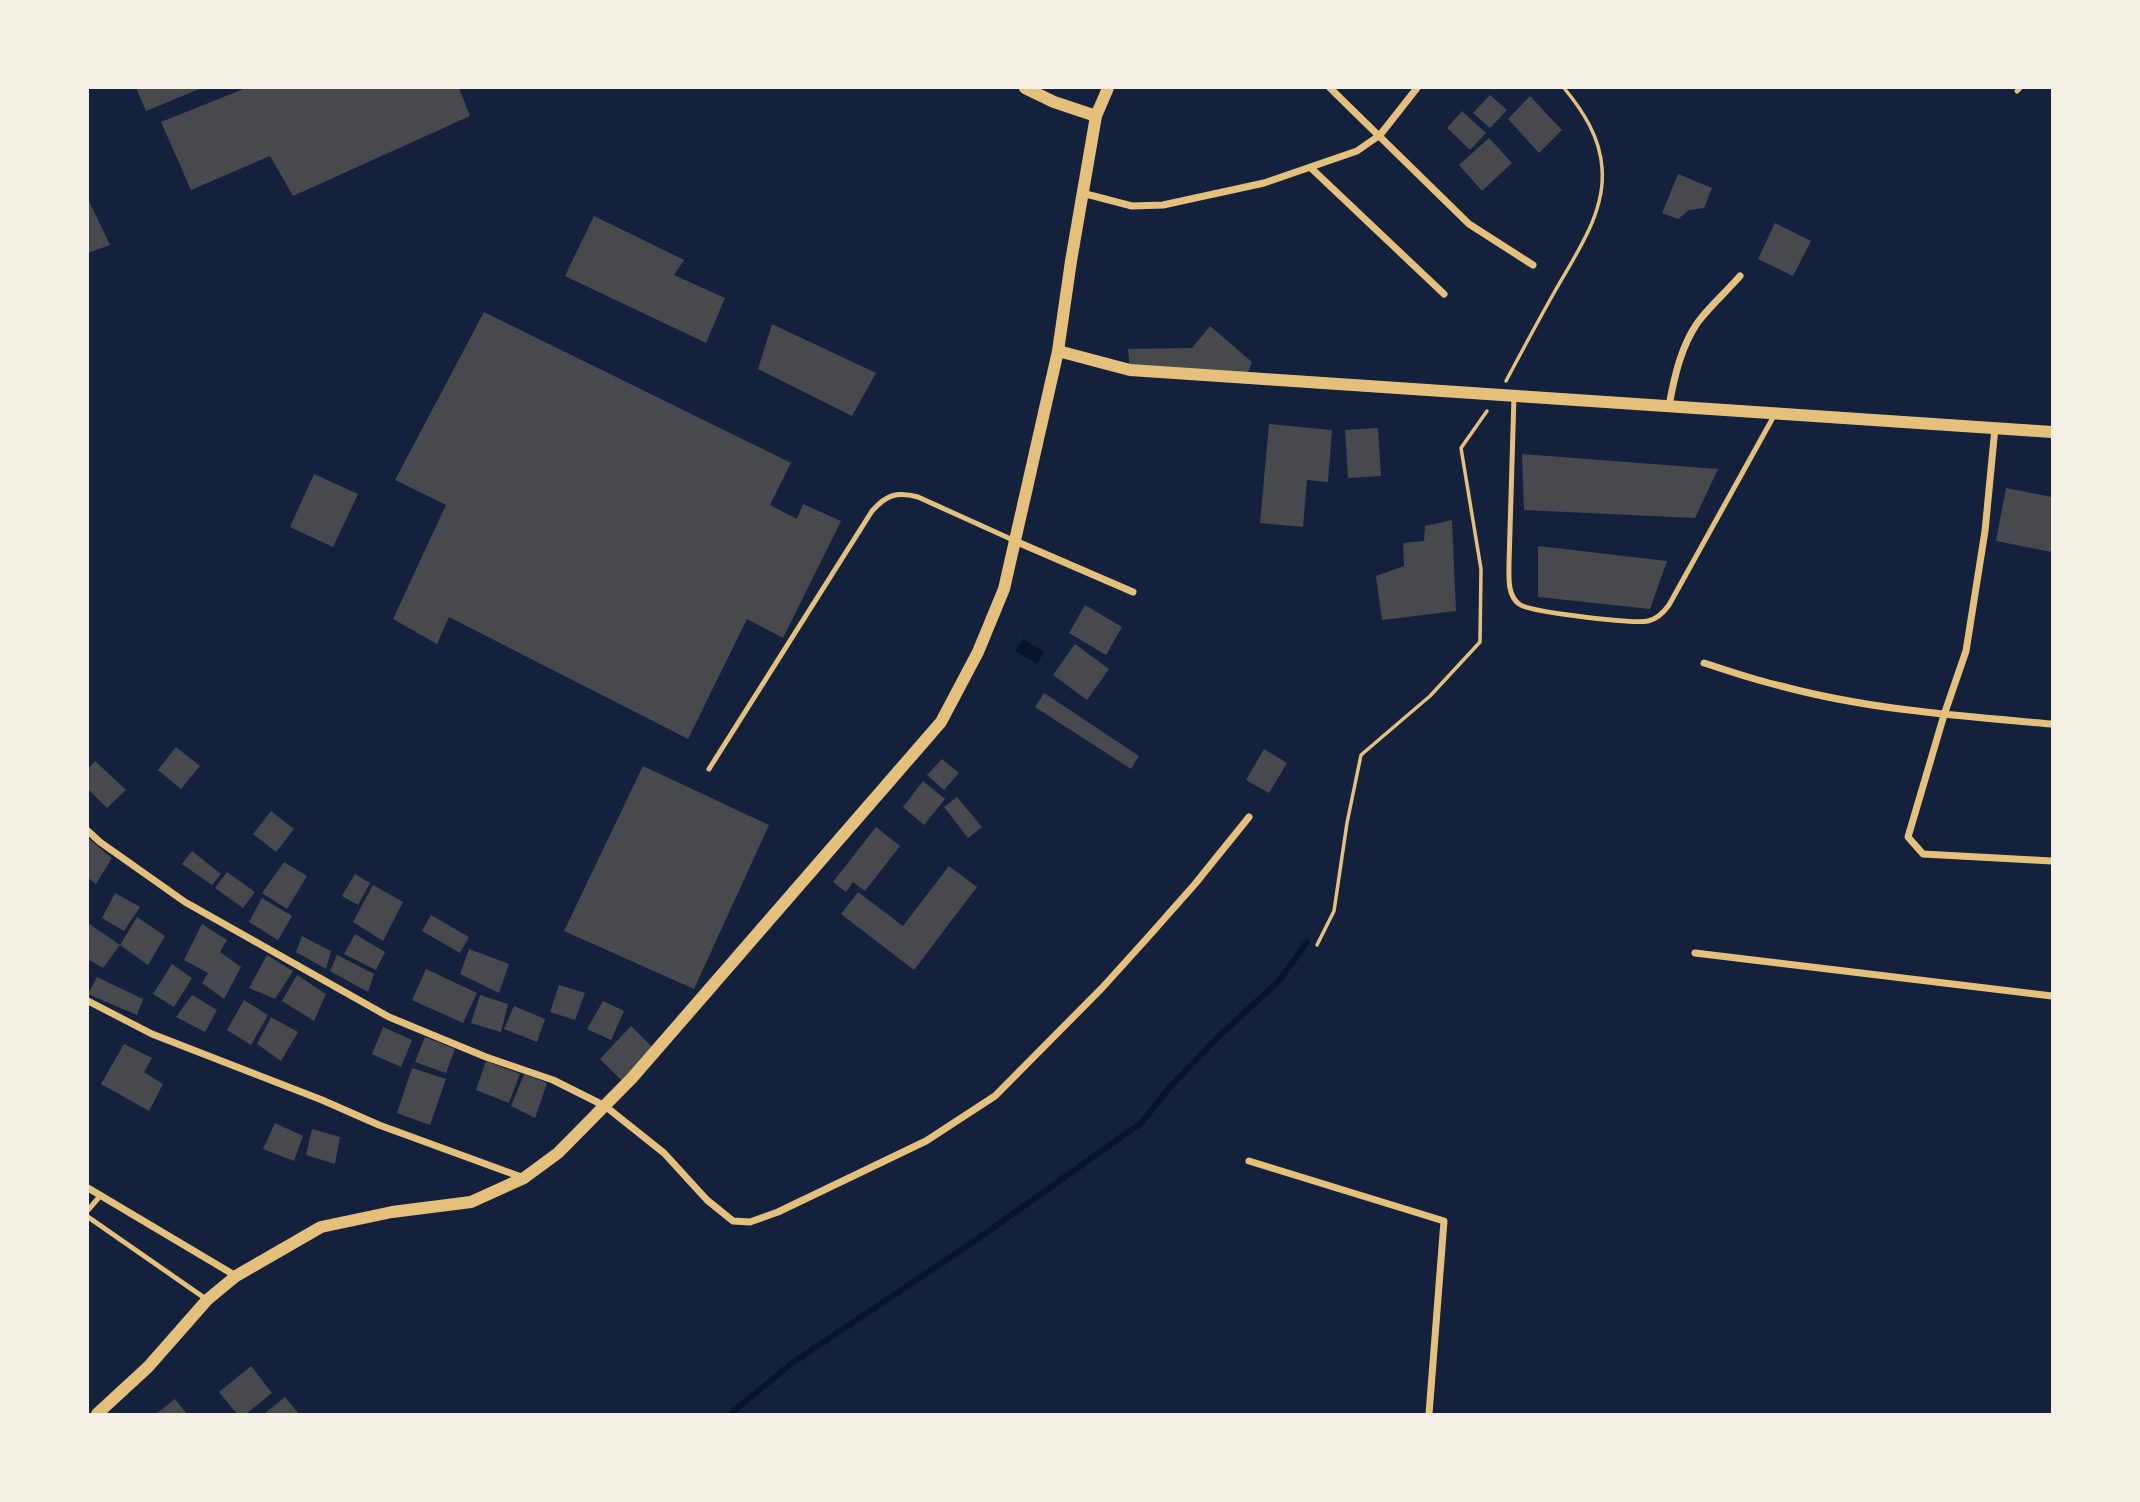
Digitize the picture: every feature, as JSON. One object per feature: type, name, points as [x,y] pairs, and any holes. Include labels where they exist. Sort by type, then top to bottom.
[{"type":"street","points":[[1025,88],[1054,102],[1096,116]]},
{"type":"street","points":[[97,1415],[148,1367],[207,1300],[236,1276],[321,1227],[392,1212],[471,1202],[524,1178],[558,1153],[605,1106],[941,722],[978,652],[1004,589],[1058,351],[1096,116],[1108,88]]},
{"type":"street","points":[[1330,88],[1469,224],[1533,265]]},
{"type":"street","points":[[1082,193],[1132,206],[1163,205],[1264,183],[1357,151],[1380,135],[1416,88]]},
{"type":"street","points":[[1311,168],[1444,294]]},
{"type":"street","points":[[1669,407],[1684,350],[1698,323],[1740,276]]},
{"type":"street","points":[[1058,351],[1130,370],[2053,432]]},
{"type":"street","points":[[1995,428],[1984,531],[1966,651],[1908,837],[1923,854],[2053,861]]},
{"type":"street","points":[[1014,541],[1133,592]]},
{"type":"street","points":[[1704,663],[1782,687],[1880,706],[1944,715],[2053,724]]},
{"type":"street","points":[[88,831],[185,902],[389,1017],[486,1057],[553,1080],[605,1106],[664,1153],[706,1200],[733,1221],[750,1222],[778,1212],[926,1141],[995,1096],[1102,988],[1195,884],[1250,817]]},
{"type":"street","points":[[1695,953],[2053,996]]},
{"type":"street","points":[[88,1001],[152,1034],[379,1125],[524,1178]]},
{"type":"street","points":[[1249,1161],[1444,1221],[1429,1415]]},
{"type":"street","points":[[88,1188],[236,1276]]},
{"type":"lane","points":[[1514,396],[1509,563],[1513,596],[1521,606],[1535,610],[1634,621],[1654,619],[1669,605],[1776,413]]},
{"type":"lane","points":[[709,769],[867,519],[885,498],[897,493],[918,497],[1014,541]]},
{"type":"lane","points":[[88,1210],[101,1195]]},
{"type":"lane","points":[[88,1217],[207,1300]]},
{"type":"path","points":[[1317,945],[1334,911],[1347,823],[1361,755],[1430,696],[1480,642],[1481,569],[1461,448],[1498,395],[1591,225],[1600,196],[1602,169],[1596,143],[1584,112],[1564,88]]},
{"type":"water","points":[[1023,639],[1044,652],[1037,664],[1015,651]]},
{"type":"building","points":[[136,88],[202,88],[146,111]]},
{"type":"building","points":[[246,88],[459,88],[470,116],[293,196],[270,156],[191,190],[161,122]]},
{"type":"building","points":[[1490,95],[1507,110],[1490,128],[1473,113]]},
{"type":"building","points":[[1530,96],[1562,130],[1539,153],[1508,119]]},
{"type":"building","points":[[1462,111],[1486,133],[1470,150],[1447,128]]},
{"type":"building","points":[[1489,138],[1512,163],[1482,191],[1459,165]]},
{"type":"building","points":[[1678,174],[1712,188],[1704,208],[1689,210],[1678,219],[1662,213]]},
{"type":"building","points":[[88,199],[110,245],[88,253]]},
{"type":"building","points":[[594,216],[684,260],[674,275],[725,298],[706,343],[565,276]]},
{"type":"building","points":[[1775,223],[1811,241],[1793,276],[1758,259]]},
{"type":"building","points":[[484,312],[791,463],[770,505],[797,519],[803,504],[841,521],[783,638],[747,619],[688,739],[449,617],[437,644],[393,619],[446,505],[395,480]]},
{"type":"building","points":[[772,324],[876,373],[852,416],[758,369]]},
{"type":"building","points":[[1210,326],[1252,362],[1246,378],[1130,370],[1128,349],[1192,348]]},
{"type":"building","points":[[1269,424],[1332,430],[1328,482],[1307,480],[1303,527],[1260,523]]},
{"type":"building","points":[[1378,428],[1381,476],[1348,478],[1345,430]]},
{"type":"building","points":[[1522,454],[1718,469],[1695,518],[1524,510]]},
{"type":"building","points":[[314,474],[358,494],[333,547],[290,527]]},
{"type":"building","points":[[2006,488],[2052,497],[2052,552],[1996,541]]},
{"type":"building","points":[[1452,520],[1456,611],[1382,620],[1376,576],[1404,566],[1403,543],[1424,541],[1425,526]]},
{"type":"building","points":[[1538,546],[1667,561],[1650,609],[1538,597]]},
{"type":"building","points":[[1085,605],[1122,627],[1106,655],[1069,633]]},
{"type":"building","points":[[1075,644],[1109,669],[1087,700],[1053,675]]},
{"type":"building","points":[[1044,693],[1139,756],[1131,769],[1035,707]]},
{"type":"building","points":[[176,747],[200,766],[181,789],[158,770]]},
{"type":"building","points":[[1264,749],[1287,763],[1269,793],[1246,780]]},
{"type":"building","points":[[942,759],[959,773],[944,790],[927,775]]},
{"type":"building","points":[[95,761],[126,790],[107,808],[88,789],[88,769]]},
{"type":"building","points":[[643,766],[769,825],[694,989],[564,931]]},
{"type":"building","points":[[923,781],[945,799],[924,825],[903,807]]},
{"type":"building","points":[[957,797],[982,827],[968,838],[944,807]]},
{"type":"building","points":[[271,811],[294,829],[276,852],[253,834]]},
{"type":"building","points":[[876,827],[900,846],[865,891],[853,882],[846,892],[833,882]]},
{"type":"building","points":[[88,838],[112,858],[96,884],[88,878]]},
{"type":"building","points":[[192,851],[221,874],[212,885],[182,864]]},
{"type":"building","points":[[284,862],[307,876],[287,909],[262,893]]},
{"type":"building","points":[[949,866],[977,887],[914,970],[841,914],[858,892],[903,926]]},
{"type":"building","points":[[227,872],[255,892],[243,908],[215,888]]},
{"type":"building","points":[[355,874],[370,883],[358,905],[342,896]]},
{"type":"building","points":[[373,885],[403,902],[383,941],[353,922]]},
{"type":"building","points":[[115,893],[140,907],[124,931],[102,918]]},
{"type":"building","points":[[262,898],[292,916],[278,940],[249,922]]},
{"type":"building","points":[[431,915],[469,937],[460,953],[422,931]]},
{"type":"building","points":[[137,917],[165,936],[148,965],[120,945]]},
{"type":"building","points":[[88,923],[120,945],[103,968],[88,959]]},
{"type":"building","points":[[202,924],[227,940],[220,952],[241,967],[224,999],[202,983],[208,973],[184,960]]},
{"type":"building","points":[[355,934],[385,952],[376,970],[344,954]]},
{"type":"building","points":[[302,936],[331,951],[326,969],[296,952]]},
{"type":"building","points":[[469,949],[509,964],[499,993],[460,974]]},
{"type":"building","points":[[267,955],[293,971],[275,999],[249,988]]},
{"type":"building","points":[[337,955],[374,974],[368,992],[330,971]]},
{"type":"building","points":[[172,964],[192,978],[174,1007],[153,994]]},
{"type":"building","points":[[426,969],[477,993],[463,1023],[412,1000]]},
{"type":"building","points":[[297,975],[326,994],[314,1021],[282,1001]]},
{"type":"building","points":[[97,977],[143,999],[137,1015],[88,994]]},
{"type":"building","points":[[559,985],[585,993],[575,1020],[550,1012]]},
{"type":"building","points":[[192,995],[217,1010],[205,1032],[176,1017]]},
{"type":"building","points":[[480,995],[508,1004],[501,1032],[471,1023]]},
{"type":"building","points":[[244,1000],[268,1015],[251,1045],[227,1030]]},
{"type":"building","points":[[603,1001],[624,1011],[611,1040],[587,1029]]},
{"type":"building","points":[[514,1006],[545,1019],[537,1042],[504,1029]]},
{"type":"building","points":[[271,1017],[298,1032],[281,1061],[257,1044]]},
{"type":"building","points":[[631,1026],[654,1049],[622,1081],[600,1059]]},
{"type":"building","points":[[383,1027],[412,1040],[401,1067],[372,1054]]},
{"type":"building","points":[[425,1037],[455,1049],[446,1073],[415,1062]]},
{"type":"building","points":[[124,1044],[152,1058],[144,1072],[163,1084],[149,1111],[101,1084]]},
{"type":"building","points":[[486,1061],[520,1074],[509,1103],[476,1090]]},
{"type":"building","points":[[412,1068],[446,1079],[430,1125],[397,1113]]},
{"type":"building","points":[[524,1074],[547,1083],[535,1118],[511,1106]]},
{"type":"building","points":[[275,1123],[303,1136],[294,1161],[263,1149]]},
{"type":"building","points":[[312,1129],[340,1137],[335,1164],[306,1155]]},
{"type":"building","points":[[251,1366],[272,1393],[246,1414],[237,1414],[219,1392]]},
{"type":"building","points":[[285,1397],[299,1414],[264,1414]]},
{"type":"building","points":[[175,1399],[187,1414],[156,1414]]},
{"type":"waterway","points":[[730,1414],[791,1364],[976,1240],[1141,1123],[1171,1086],[1217,1038],[1279,981],[1307,942]]}]
